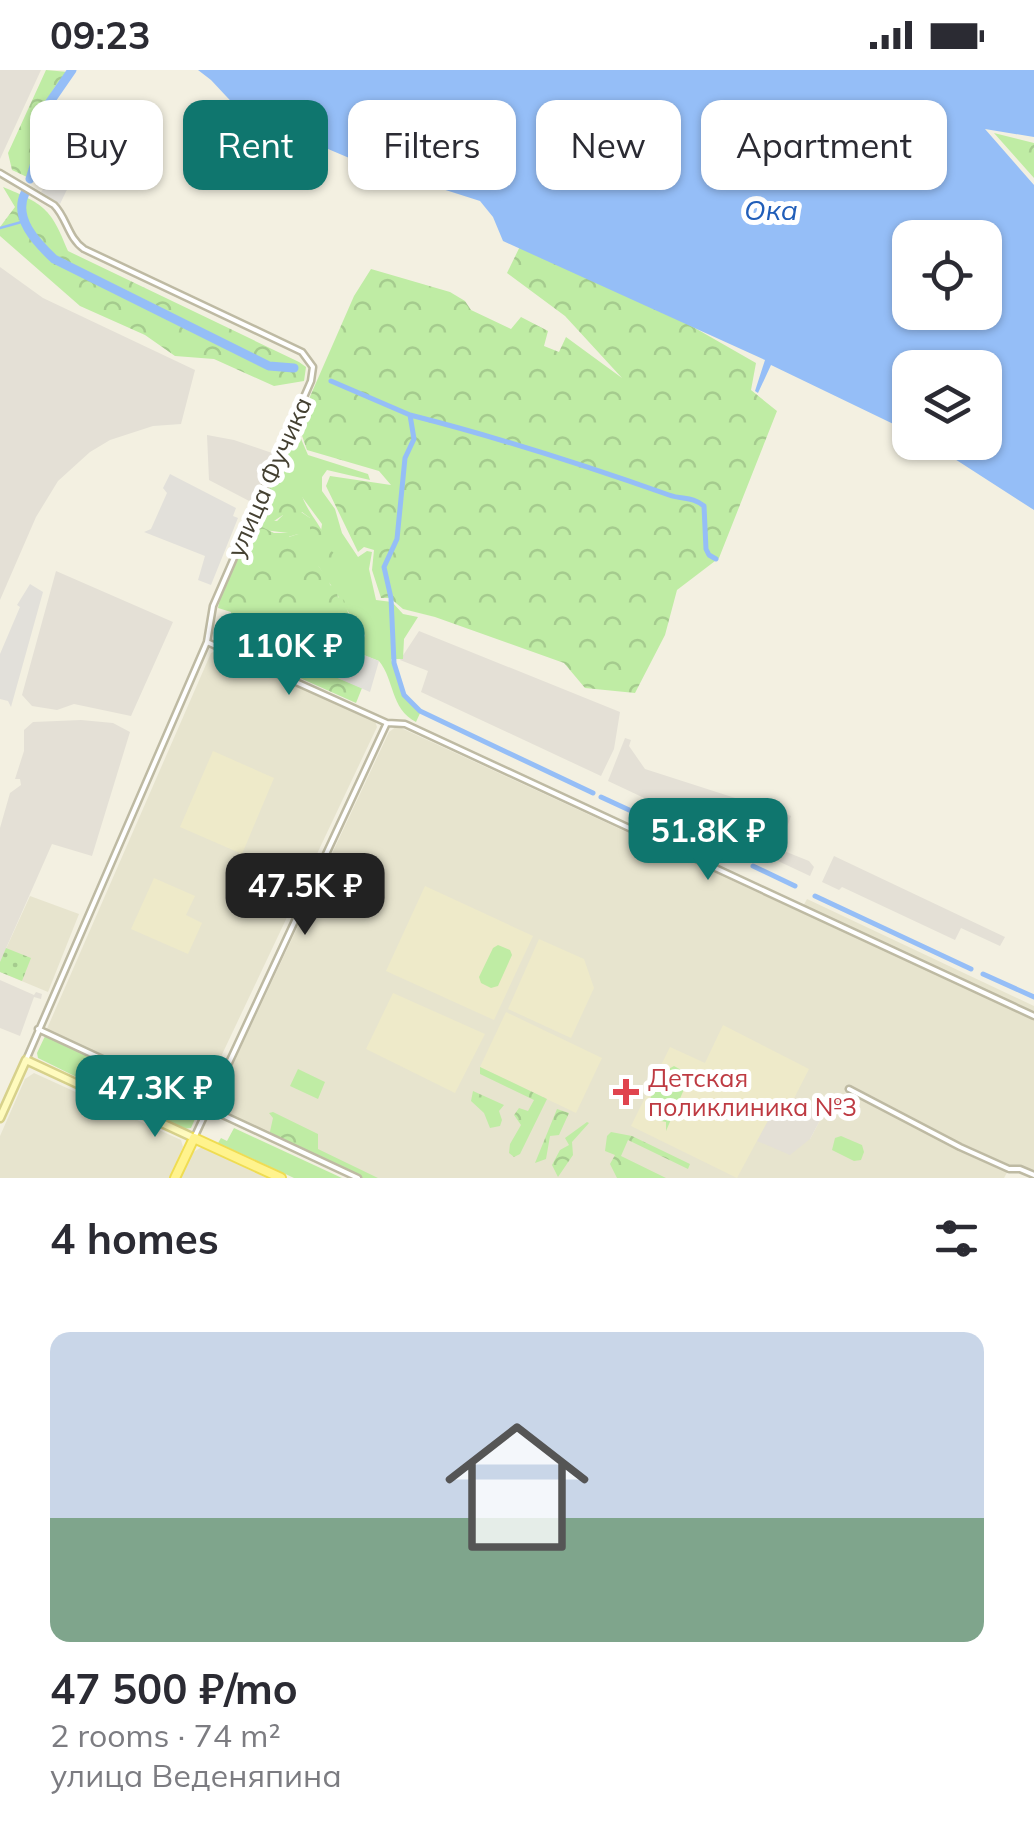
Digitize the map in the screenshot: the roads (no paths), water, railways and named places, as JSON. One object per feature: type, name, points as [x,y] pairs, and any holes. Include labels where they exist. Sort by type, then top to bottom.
[{"type":"main road","points":[[175,1178],[194,1138],[281,1178]]},
{"type":"street","name":"улица Фучика","points":[[0,173],[60,211],[72,238],[84,250],[302,352],[312,362],[311,381],[213,606],[206,642],[0,1118]]},
{"type":"street","points":[[206,642],[386,724],[406,724],[1034,1016]]},
{"type":"street","points":[[26,1060],[194,1138],[386,724]]},
{"type":"street","points":[[38,1029],[358,1178]]},
{"type":"street","points":[[849,1089],[890,1108],[925,1131],[1009,1169],[1034,1175]]},
{"type":"street","points":[[1005,1178],[1009,1169]]},
{"type":"water","name":"Ока","points":[[198,70],[1034,70],[1034,137],[985,129],[1034,185],[1034,510],[956,460],[1002,460],[1002,350],[892,350],[892,423],[771,365],[758,393],[755,391],[765,360],[503,241],[493,217],[480,201],[446,190],[516,190],[516,100],[348,100],[348,157],[328,149],[328,100],[230,100]]},
{"type":"waterway","points":[[51,100],[72,70]]},
{"type":"waterway","points":[[25,193],[24,220],[54,259],[269,366],[294,368]]},
{"type":"waterway","points":[[0,228],[25,221]]},
{"type":"waterway","points":[[331,381],[410,415],[414,439],[405,458],[397,539],[384,567],[391,598],[394,663],[404,695],[420,711],[593,793]]},
{"type":"waterway","points":[[410,415],[695,501],[704,506],[706,549],[716,559]]},
{"type":"waterway","points":[[601,797],[692,839]]},
{"type":"waterway","points":[[753,866],[795,886]]},
{"type":"waterway","points":[[815,896],[971,969]]},
{"type":"waterway","points":[[983,974],[1034,997]]},
{"type":"place","name":"Детская поликлиника №3","points":[[626,1092]]}]
